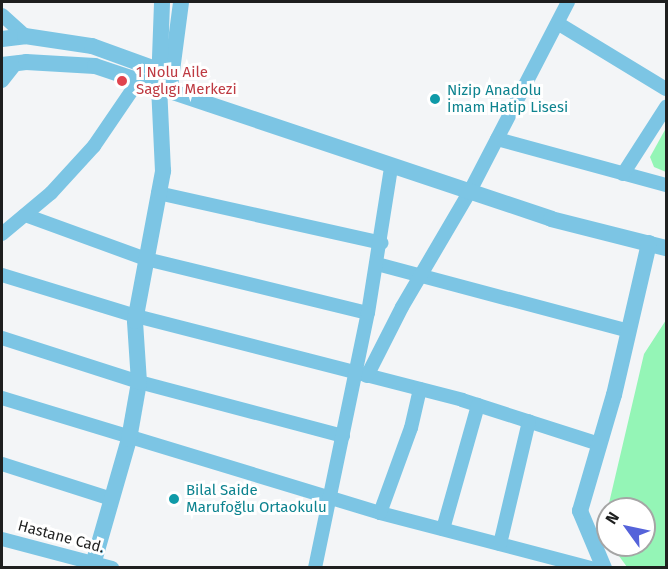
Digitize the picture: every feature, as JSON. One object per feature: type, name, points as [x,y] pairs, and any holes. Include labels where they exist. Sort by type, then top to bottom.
[{"type":"street","points":[[92,566],[129,439],[139,382],[136,316],[163,171],[165,80],[162,2]]},
{"type":"street","points":[[165,80],[181,2]]},
{"type":"street","points":[[361,375],[422,278],[559,24],[568,2]]},
{"type":"street","points":[[2,15],[25,36]]},
{"type":"street","points":[[559,24],[666,89]]},
{"type":"street","points":[[2,39],[25,36],[93,46],[165,80],[392,168],[551,219],[666,248]]},
{"type":"street","points":[[2,81],[9,64],[95,66],[139,80],[165,80]]},
{"type":"street","points":[[2,234],[25,215],[94,146],[139,80]]},
{"type":"street","points":[[623,174],[666,107]]},
{"type":"street","points":[[497,140],[666,185]]},
{"type":"street","points":[[315,567],[343,436],[361,375],[368,313],[392,168]]},
{"type":"street","points":[[158,194],[381,243]]},
{"type":"street","points":[[25,215],[146,259],[368,313]]},
{"type":"street","points":[[604,567],[580,512],[649,243]]},
{"type":"street","points":[[377,264],[628,332]]},
{"type":"street","points":[[2,275],[136,316],[478,405],[599,444]]},
{"type":"street","points":[[2,338],[139,382],[343,436]]},
{"type":"street","points":[[380,513],[411,428],[420,390]]},
{"type":"street","points":[[2,398],[129,439],[330,496],[380,513],[591,567]]},
{"type":"street","points":[[442,529],[478,405]]},
{"type":"street","points":[[500,544],[529,421]]},
{"type":"street","points":[[2,464],[112,499]]},
{"type":"street","name":"Hastane Cad.","points":[[2,539],[92,566],[112,567]]},
{"type":"street","points":[[534,567],[538,554]]},
{"type":"green space","points":[[666,128],[666,172],[654,167],[650,157]]},
{"type":"green space","points":[[666,320],[666,567],[627,567],[620,557],[656,557],[656,497],[610,497],[644,354]]},
{"type":"place","name":"1 Nolu Aile Saglıgı Merkezi","points":[[122,81]]},
{"type":"place","name":"Nizip Anadolu İmam Hatip Lisesi","points":[[435,99]]},
{"type":"place","name":"Bilal Saide Marufoğlu Ortaokulu","points":[[174,499]]}]
